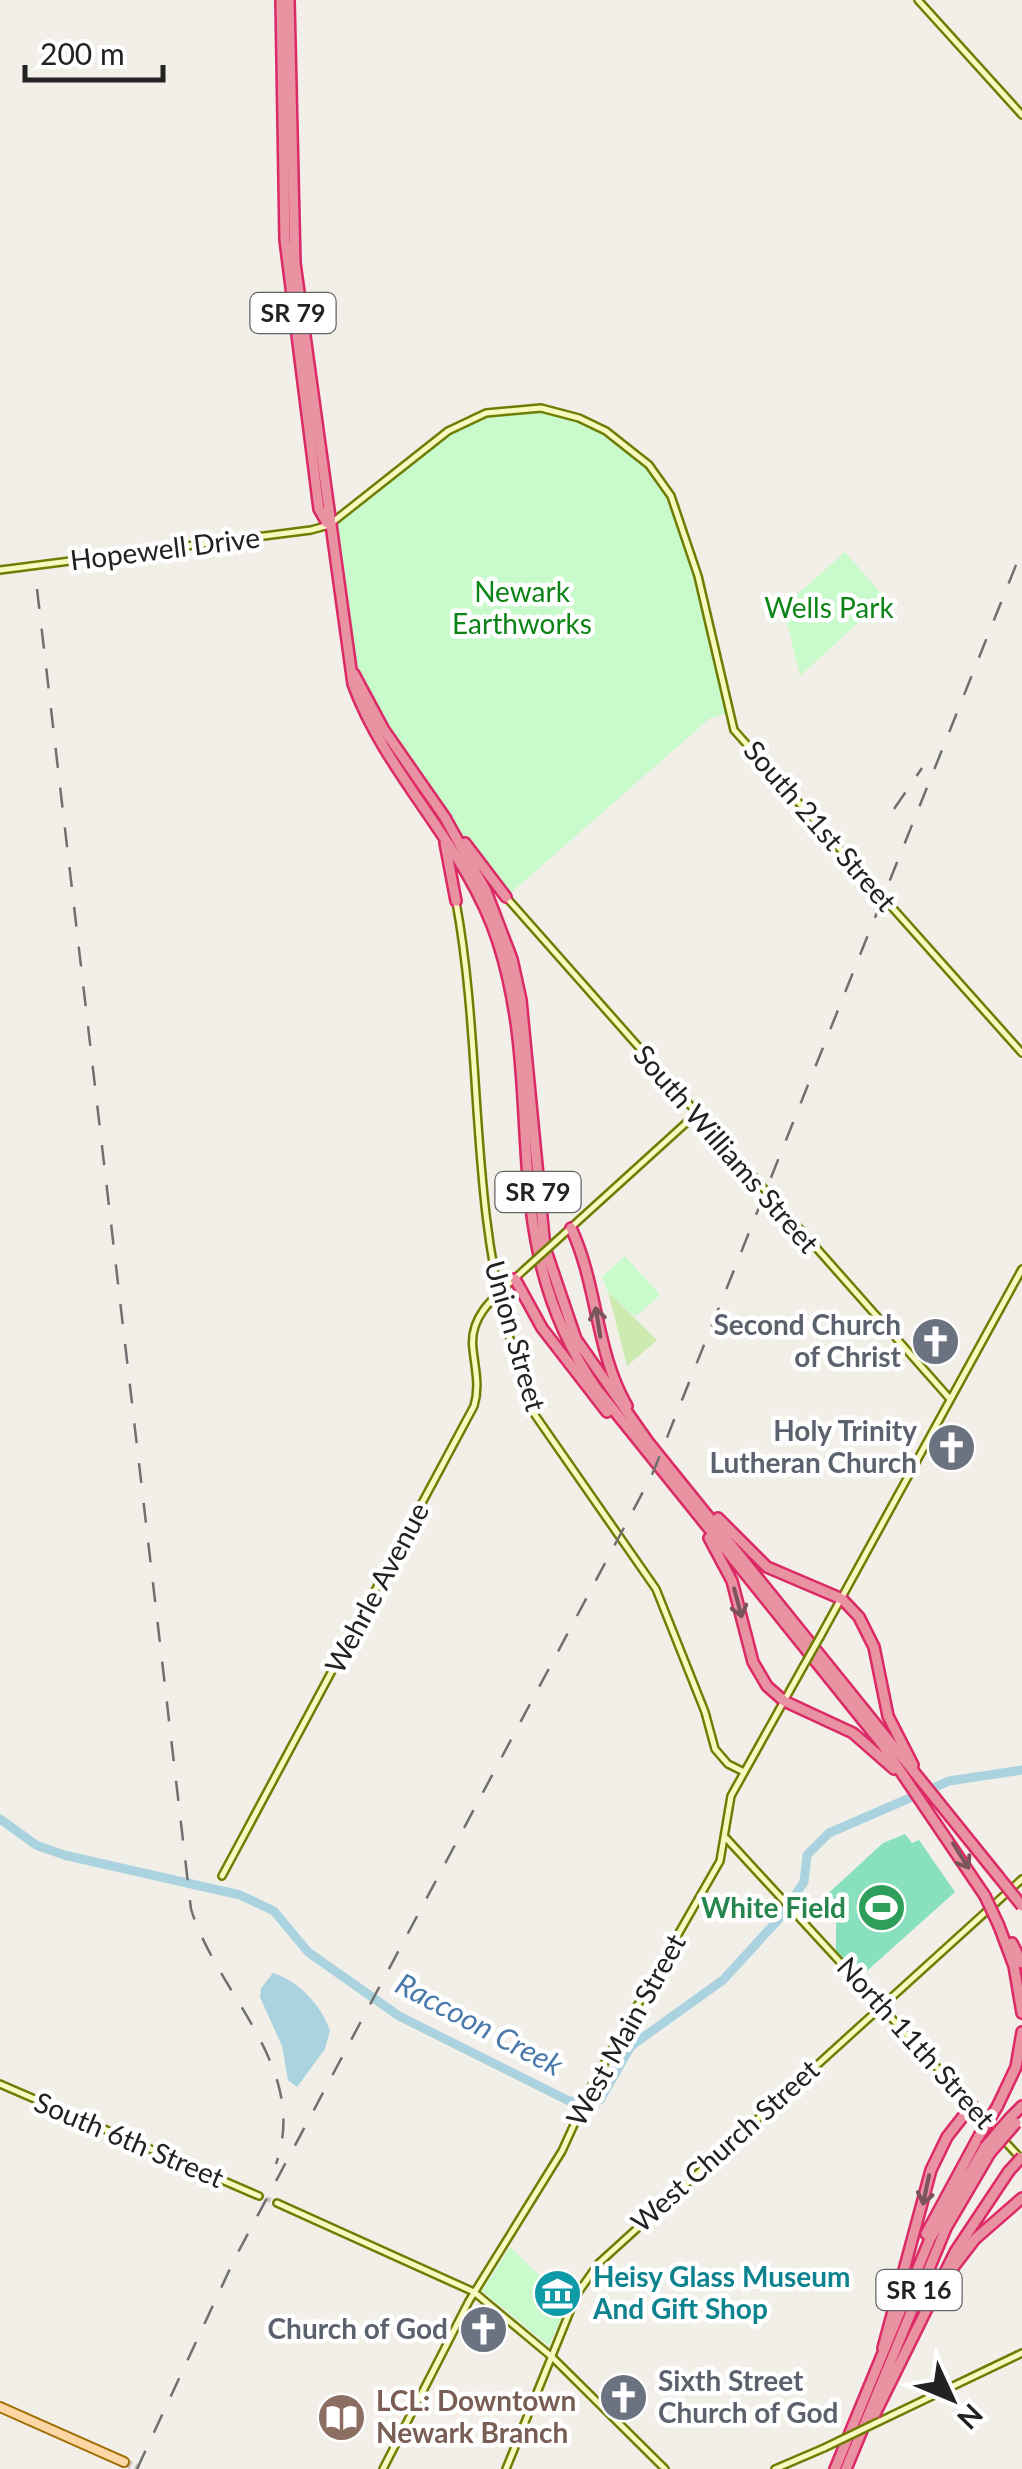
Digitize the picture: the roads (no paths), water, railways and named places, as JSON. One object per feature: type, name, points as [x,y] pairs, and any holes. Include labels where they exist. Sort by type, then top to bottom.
[{"type":"highway","name":"SR 79","points":[[281,0],[286,249],[308,356],[329,525],[354,674],[384,730],[486,891],[512,959],[523,1017],[543,1235],[554,1284],[576,1339],[649,1443],[913,1779]]},
{"type":"highway","name":"SR 79","points":[[289,0],[297,308],[319,509],[329,525]]},
{"type":"highway","name":"SR 79","points":[[440,819],[480,896],[506,972],[528,1198],[544,1286],[570,1347],[622,1422],[913,1779]]},
{"type":"highway","points":[[440,819],[506,897]]},
{"type":"highway","points":[[440,819],[452,863],[456,901]]},
{"type":"highway","points":[[570,1228],[590,1278],[610,1374],[649,1443]]},
{"type":"highway","points":[[515,1279],[552,1340],[612,1418],[622,1422]]},
{"type":"highway","points":[[699,1503],[767,1567],[842,1599],[870,1635],[888,1716],[913,1779],[1022,1963]]},
{"type":"highway","points":[[696,1514],[732,1581],[753,1662],[784,1701],[853,1733],[927,1788],[1022,1906]]},
{"type":"highway","points":[[1000,1924],[1014,1966],[1022,2013]]},
{"type":"highway","points":[[920,2263],[923,2242],[943,2196],[997,2107],[1016,2067],[1022,2032]]},
{"type":"highway","points":[[883,2354],[883,2336],[931,2170],[947,2138],[972,2105]]},
{"type":"highway","name":"SR 16","points":[[835,2469],[920,2263],[955,2191],[1016,2119],[1022,2106]]},
{"type":"highway","name":"SR 16","points":[[846,2469],[946,2228],[987,2150]]},
{"type":"highway","points":[[860,2434],[872,2420],[974,2219],[1022,2159]]},
{"type":"highway","points":[[942,2278],[974,2239],[1022,2198]]},
{"type":"main road","points":[[0,2407],[124,2462]]},
{"type":"street","points":[[918,0],[1022,115]]},
{"type":"street","name":"South 21st Street","points":[[329,525],[448,431],[486,413],[541,408],[566,413],[606,431],[649,464],[676,507],[698,576],[734,730],[1022,1053]]},
{"type":"street","name":"Hopewell Drive","points":[[0,570],[329,525]]},
{"type":"street","name":"South Williams Street","points":[[506,897],[950,1399]]},
{"type":"street","name":"Union Street","points":[[456,901],[498,1295],[535,1415],[656,1589],[705,1712],[715,1749],[723,1760],[744,1772]]},
{"type":"street","name":"Wehrle Avenue","points":[[222,1876],[474,1406],[478,1382],[474,1330],[480,1314],[696,1114]]},
{"type":"street","name":"West Main Street","points":[[384,2467],[474,2292],[545,2180],[592,2085],[720,1861],[729,1804],[744,1772],[1022,1269]]},
{"type":"street","name":"North 11th Street","points":[[726,1838],[1022,2159]]},
{"type":"street","name":"West Church Street","points":[[506,2469],[577,2294],[599,2263],[1022,1879]]},
{"type":"street","name":"South 6th Street","points":[[0,2084],[259,2196]]},
{"type":"street","points":[[277,2203],[474,2292],[552,2357],[665,2469]]},
{"type":"street","points":[[776,2469],[1022,2353]]},
{"type":"street","points":[[384,2467],[394,2469]]},
{"type":"water","points":[[273,1973],[308,1995],[330,2030],[325,2049],[297,2087],[288,2080],[282,2046],[260,1997],[261,1988]]},
{"type":"waterway","name":"Raccoon Creek","points":[[0,1819],[36,1845],[64,1855],[240,1895],[274,1911],[308,1952],[399,2016],[569,2101],[600,2100],[631,2046],[723,1980],[778,1920],[804,1882],[807,1855],[829,1833],[949,1781],[1022,1770]]},
{"type":"tunnel","points":[[259,2196],[277,2203]]},
{"type":"tunnel","points":[[124,2462],[139,2469]]},
{"type":"railway","points":[[137,2469],[235,2258],[652,1475],[1022,550]]},
{"type":"railway","points":[[37,589],[191,1909],[204,1941],[271,2064],[281,2095],[283,2129],[276,2164]]},
{"type":"railway","points":[[894,809],[922,768]]},
{"type":"place","name":"Second Church of Christ","points":[[936,1341]]},
{"type":"place","name":"Holy Trinity Lutheran Church","points":[[952,1447]]},
{"type":"place","name":"White Field","points":[[881,1908]]},
{"type":"place","name":"Heisy Glass Museum And Gift Shop","points":[[558,2293]]},
{"type":"place","name":"Church of God","points":[[483,2329]]},
{"type":"place","name":"Sixth Street Church of God","points":[[623,2397]]},
{"type":"place","name":"LCL: Downtown Newark Branch","points":[[341,2417]]},
{"type":"park label","name":"Newark Earthworks","points":[[522,608]]},
{"type":"park label","name":"Wells Park","points":[[829,608]]}]
